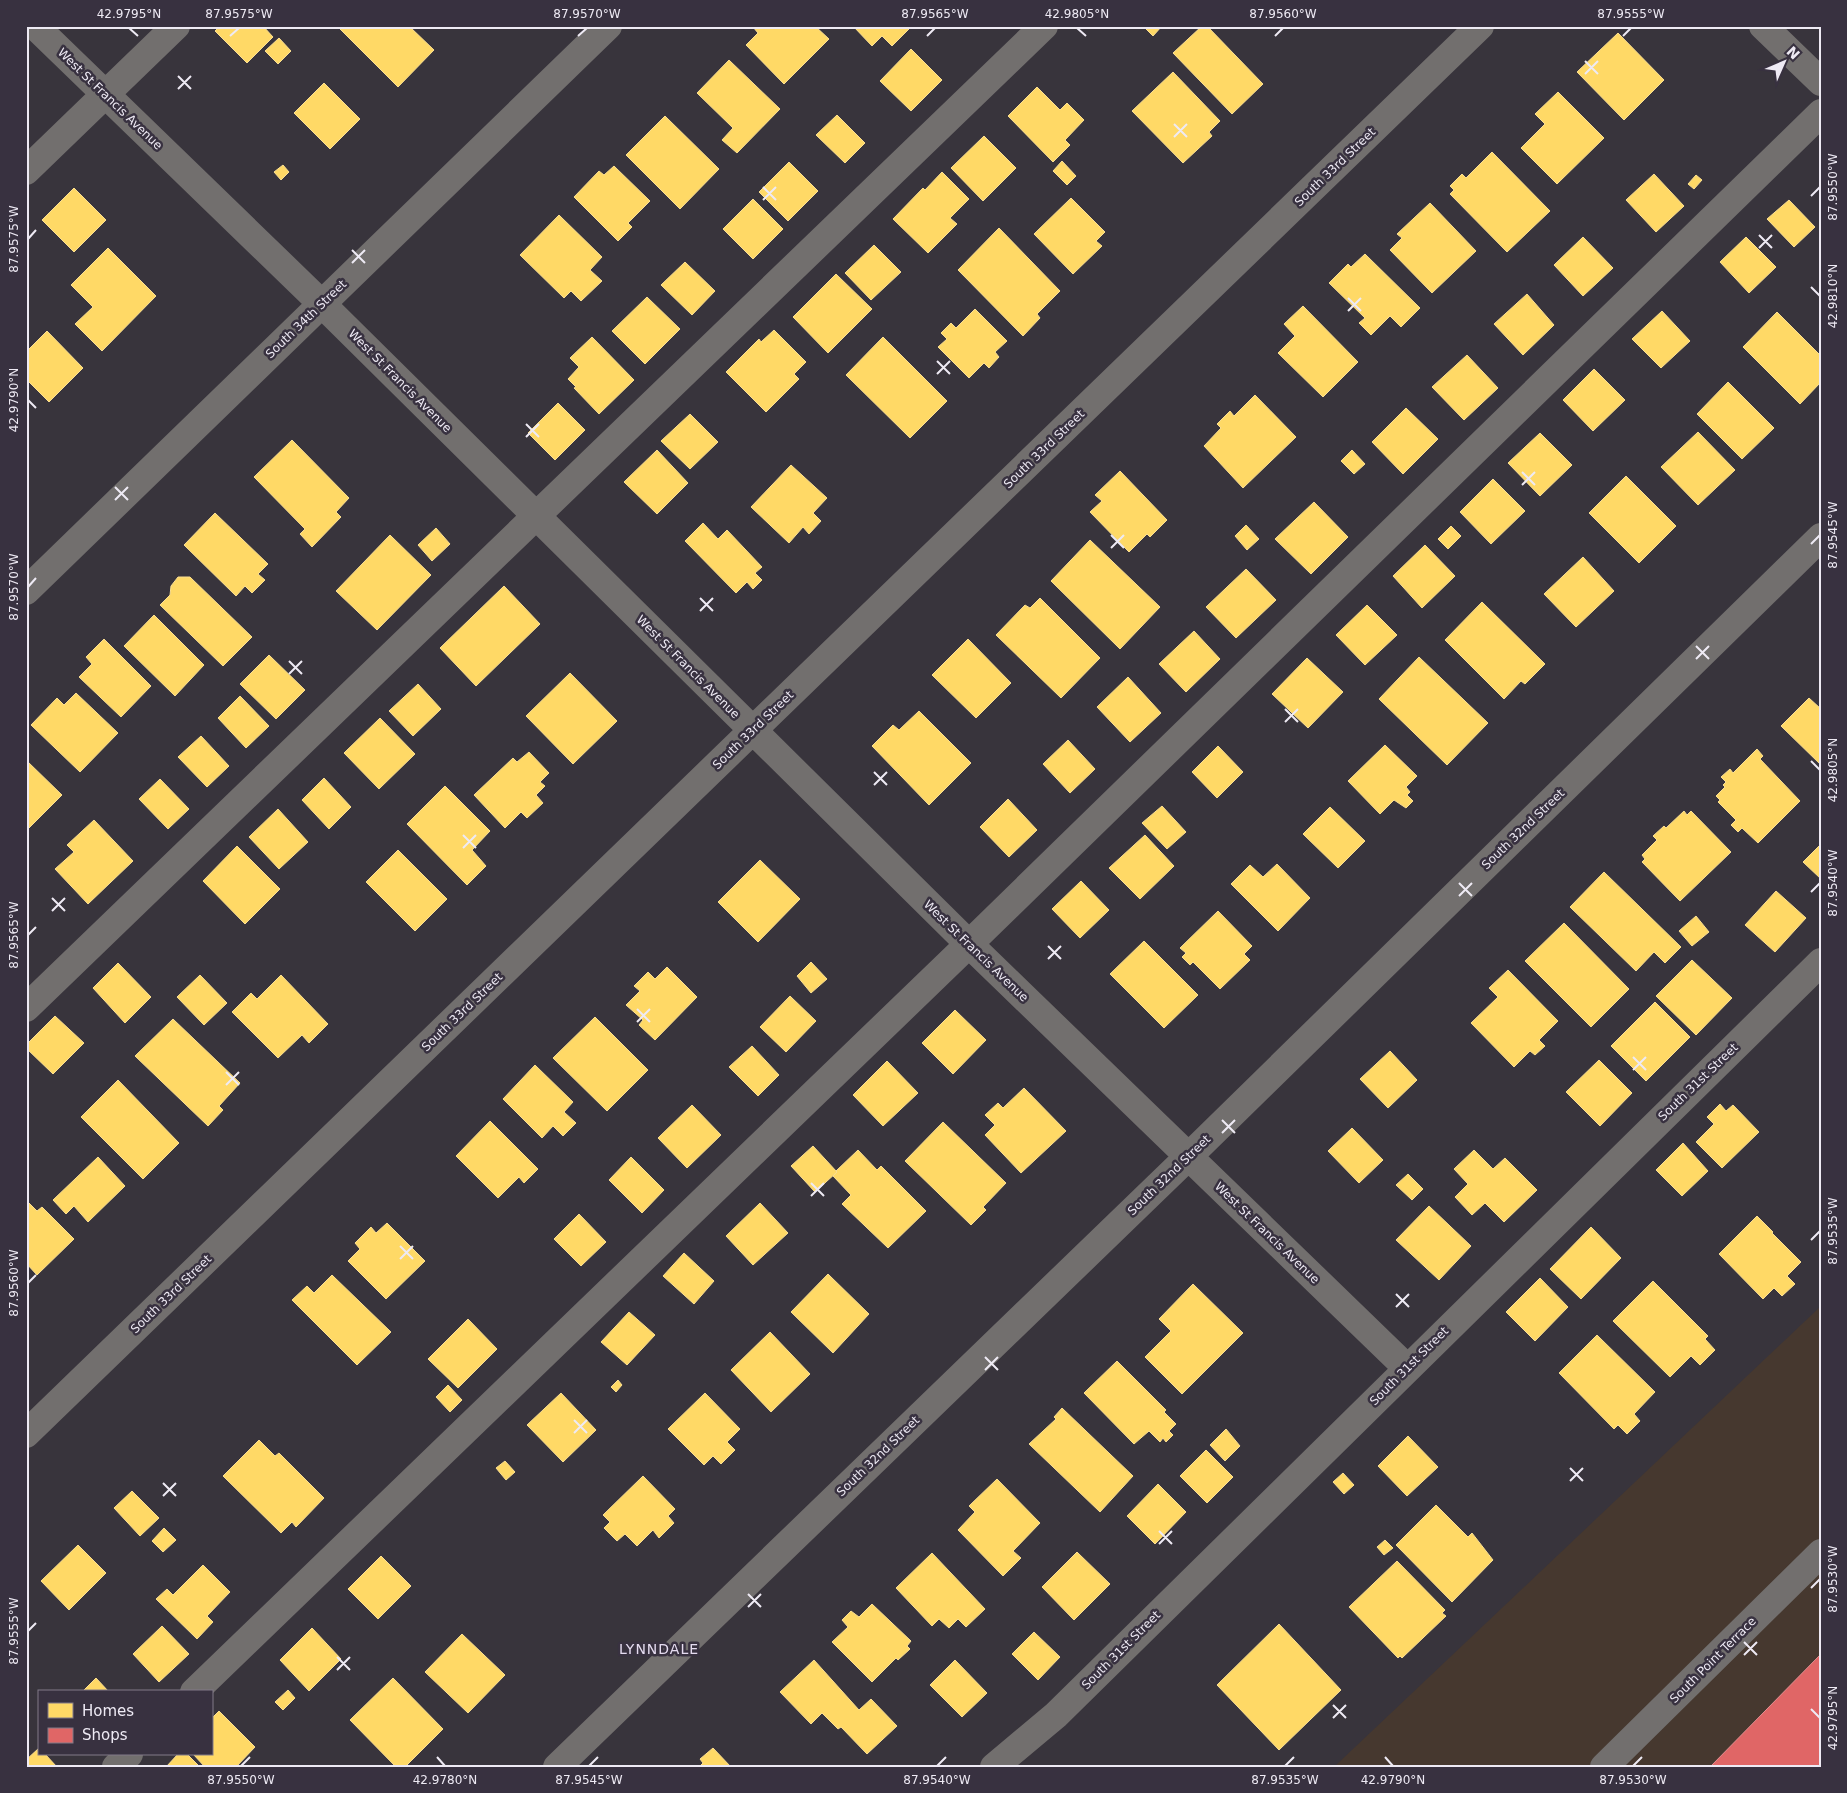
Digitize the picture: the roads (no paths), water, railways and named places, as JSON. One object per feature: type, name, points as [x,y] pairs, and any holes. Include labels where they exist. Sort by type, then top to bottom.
[{"type":"street","name":"West St Francis Avenue","points":[[35,26],[322,304],[968,944],[1406,1368]]},
{"type":"street","points":[[26,171],[176,26]]},
{"type":"street","name":"South 34th Street","points":[[26,591],[608,26]]},
{"type":"street","points":[[26,1008],[1044,26]]},
{"type":"street","name":"South 33rd Street","points":[[26,1434],[1480,26]]},
{"type":"street","points":[[1763,26],[1821,82]]},
{"type":"street","points":[[196,1690],[968,944],[1821,113]]},
{"type":"street","name":"South 32nd Street","points":[[557,1767],[1188,1157],[1821,537]]},
{"type":"street","name":"South 31st Street","points":[[994,1767],[1056,1715],[1406,1368],[1821,962]]},
{"type":"street","name":"South Point Terrace","points":[[1604,1767],[1821,1553]]},
{"type":"street","points":[[116,1767],[127,1756]]},
{"type":"district","name":"LYNNDALE","points":[[659,1649]]}]
